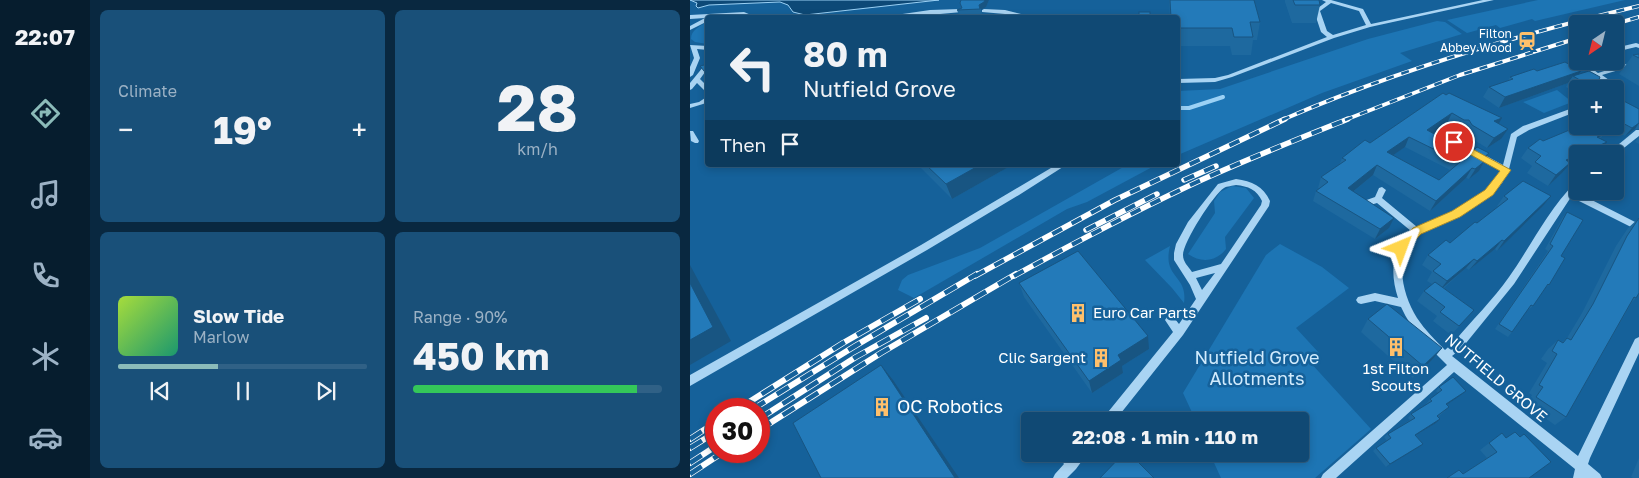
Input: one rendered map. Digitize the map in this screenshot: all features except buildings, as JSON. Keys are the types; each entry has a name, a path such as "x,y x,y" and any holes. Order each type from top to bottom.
{"street":[{"path":"1180,81 1215,80 1332,37 1369,26 1492,0"},
{"path":"1332,37 1324,32 1317,11 1327,1 1361,10 1369,26"},
{"path":"904,15 960,11"},
{"path":"984,11 1020,15"},
{"path":"721,15 747,15"},
{"path":"690,17 705,16"},
{"path":"690,28 705,20"},
{"path":"1624,48 1639,46"},
{"path":"690,75 696,58 692,48 705,48"},
{"path":"1597,75 1639,62"},
{"path":"690,88 705,67"},
{"path":"1588,70 1605,80"},
{"path":"697,79 705,88"},
{"path":"690,106 705,100"},
{"name":"NUTFIELD GROVE","path":"1569,111 1526,128 1514,136 1506,170 1489,192 1456,214 1417,231 1401,248 1397,262 1400,288 1405,304 1422,332 1454,365 1581,473 1596,478"},
{"path":"1622,145 1639,132"},
{"path":"690,133 695,141"},
{"path":"1454,142 1461,134"},
{"path":"1439,144 1454,142 1506,170"},
{"path":"690,381 840,294 884,272 1059,167"},
{"path":"1120,412 1179,332 1262,212 1266,201 1264,195 1251,184 1236,182 1228,184 1217,191 1180,242 1177,254 1201,300"},
{"path":"1364,204 1378,199 1382,190"},
{"path":"1445,356 1458,345 1511,281 1569,194"},
{"path":"1378,199 1417,231"},
{"path":"1592,200 1639,228"},
{"path":"1189,216 1201,212"},
{"path":"1190,276 1225,266"},
{"path":"1361,300 1376,297 1405,304"},
{"path":"1170,320 1179,332"},
{"path":"1581,473 1584,457 1639,342"},
{"path":"1327,478 1454,365"},
{"path":"1059,478 1074,462"}],"green space":[{"path":"1538,0 1625,0 1535,21 1532,19 1500,28 1496,25 1467,33 1447,20"},
{"path":"1437,21 1445,22 1462,34 1400,53 1412,61 1322,93 1180,154 1180,91 1220,89 1368,39"},
{"path":"705,23 705,44 695,42 691,39 694,31"},
{"path":"1557,90 1569,100 1569,103 1544,113 1523,102"},
{"path":"1123,167 1152,167 1087,202 1067,209 914,298 898,290 902,280 908,275 980,248"},
{"path":"1232,186 1246,188 1254,198 1225,237 1226,249 1213,259 1203,260 1193,257 1188,254 1215,213 1214,201 1220,192"},
{"name":"Nutfield Grove Allotments","path":"1280,244 1322,267 1349,288 1296,328 1319,353 1309,361 1371,429 1315,478 1221,478 1214,462 1309,462 1309,412 1192,412 1183,393 1266,255"},
{"path":"1170,246 1169,265 1182,286 1184,303 1145,260"}],"shaded area":[{"path":"690,0 939,0 805,15 793,12 788,5 780,2 709,5 698,8 696,6 697,3"}],"waterway":[{"path":"1180,108 1189,108 1223,97"}],"railway":[{"path":"1282,120 1369,85 1458,55 1548,29 1639,6"},
{"path":"1624,21 1639,17"},
{"path":"1345,120 1460,75 1569,41"},
{"path":"975,276 1115,200 1285,119"},
{"path":"1014,276 1197,182 1348,119"},
{"path":"1184,180 1216,166"},
{"path":"1086,230 1157,194"},
{"path":"770,398 977,274"},
{"path":"770,423 881,353 1016,274"},
{"path":"756,398 843,343 920,299"},
{"path":"770,412 856,357 926,318"},
{"path":"690,439 705,429"},
{"path":"690,448 705,439"},
{"path":"690,463 705,453"},
{"path":"690,474 707,463"}],"place":[{"name":"Filton Abbey Wood","path":"1527,41"},
{"name":"Euro Car Parts","path":"1078,313"},
{"name":"1st Filton Scouts","path":"1396,347"},
{"name":"Clic Sargent","path":"1101,358"},
{"name":"OC Robotics","path":"882,407"}],"route":[{"path":"1401,248 1417,231 1456,214 1489,192 1506,170 1454,142"}]}
